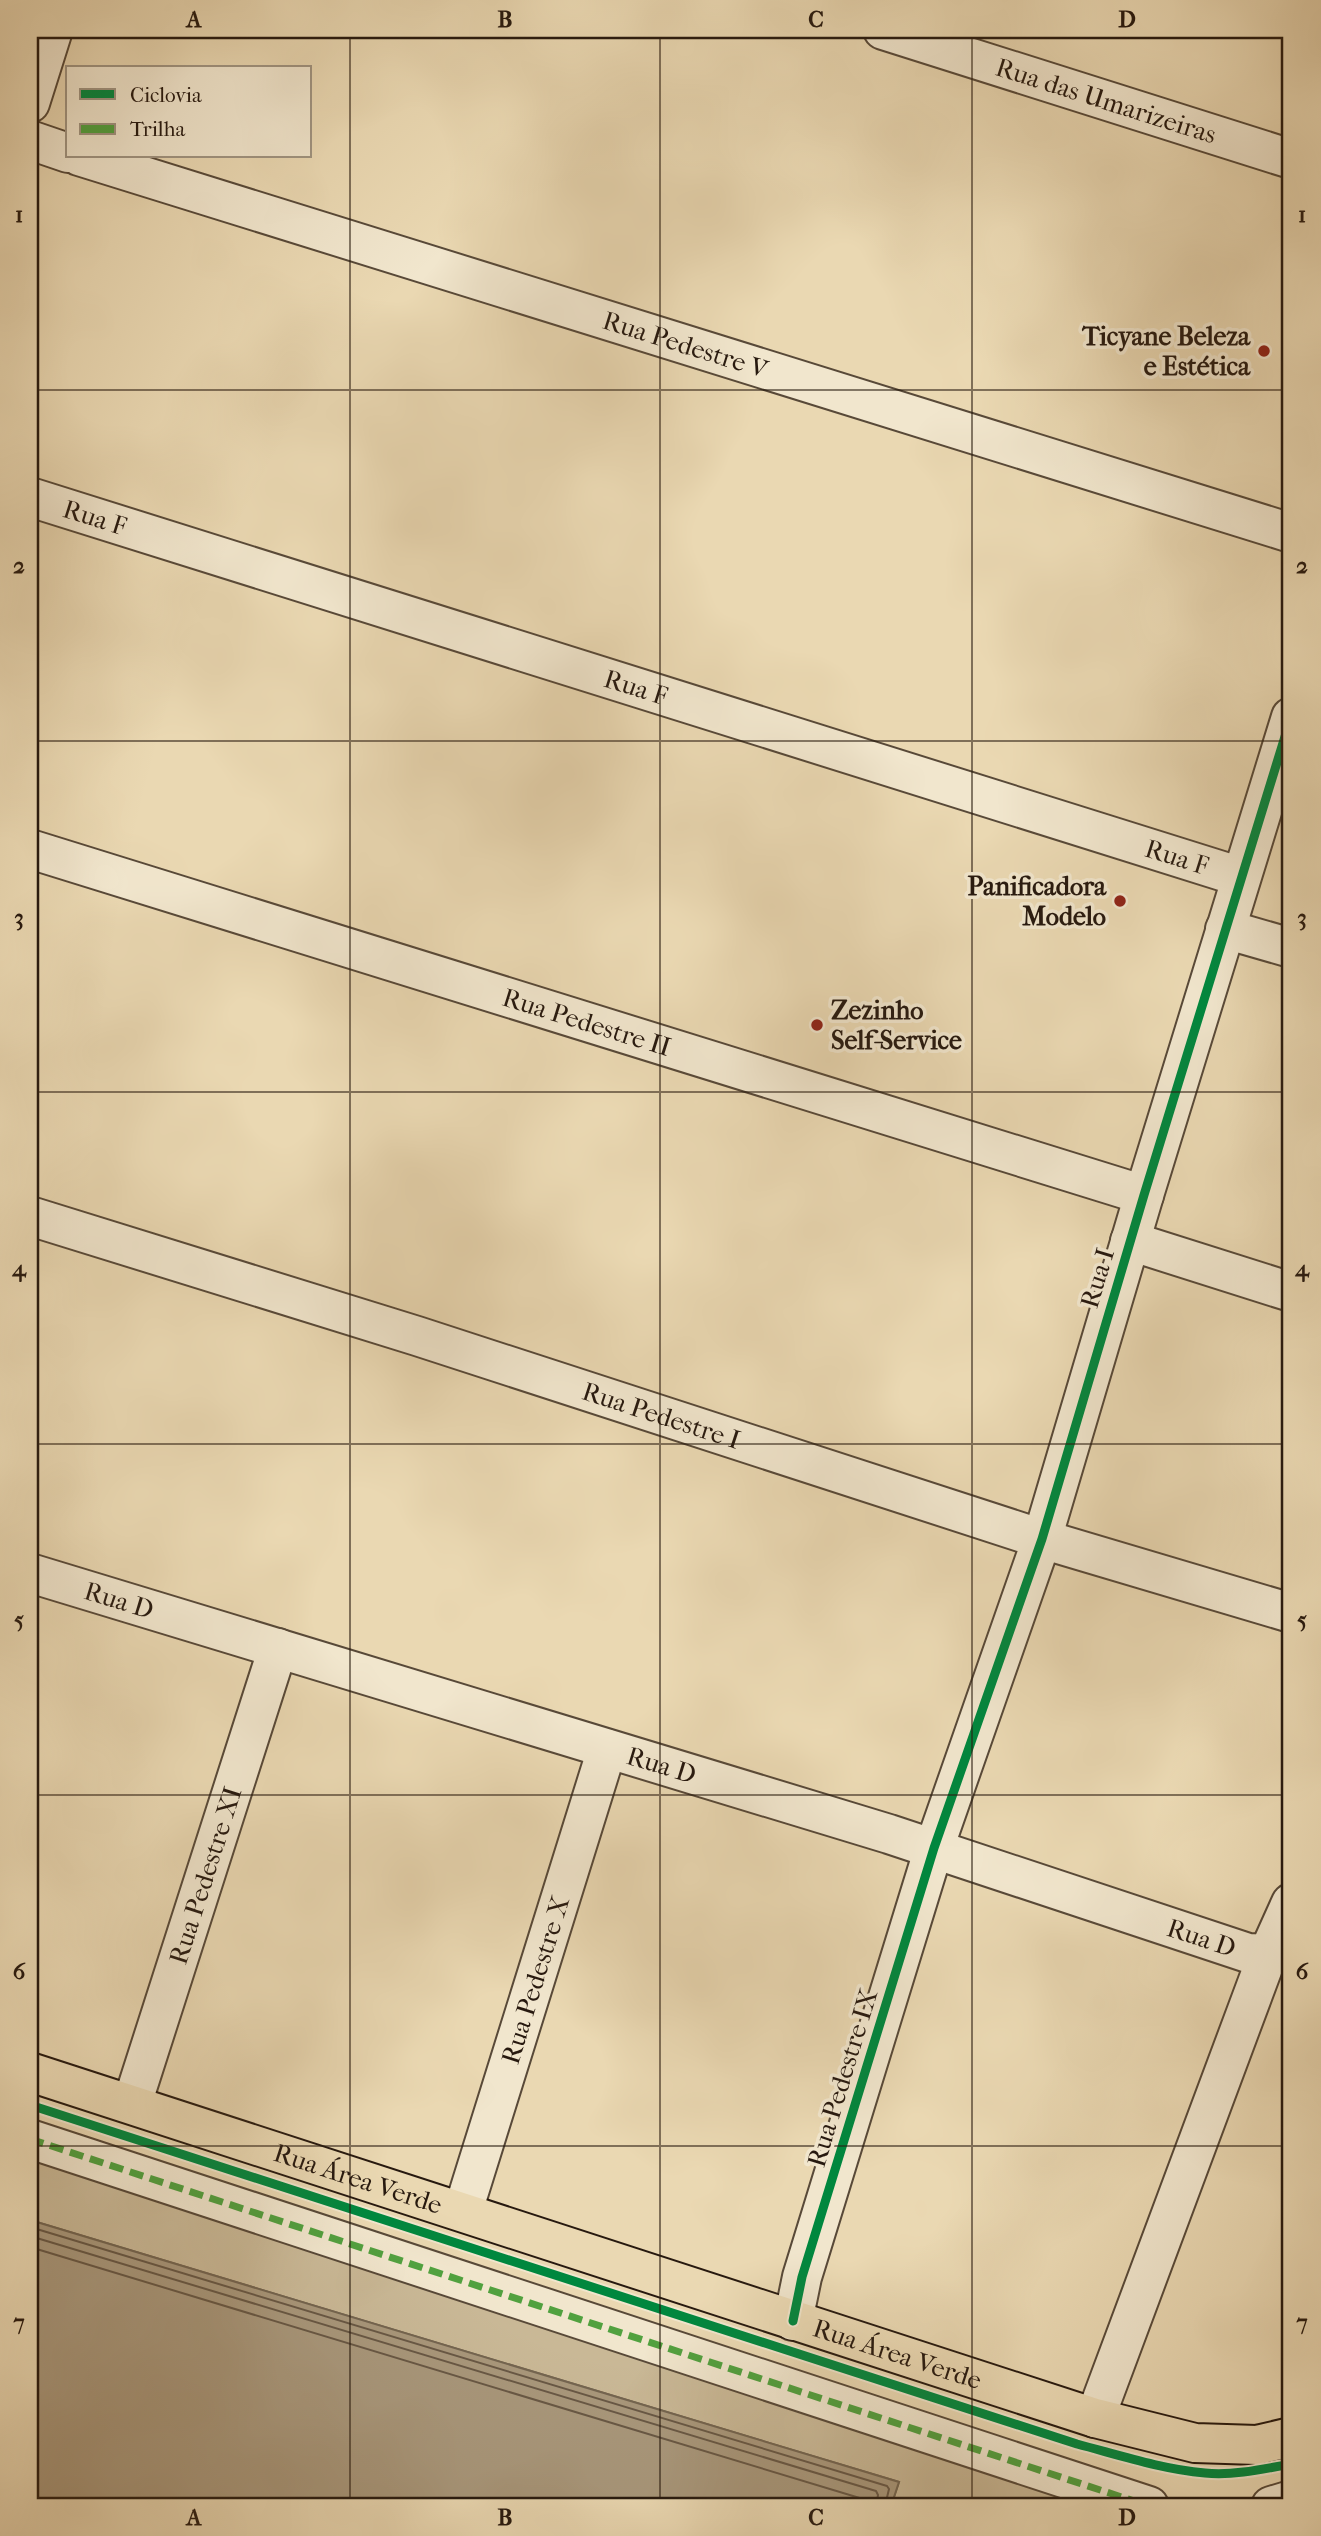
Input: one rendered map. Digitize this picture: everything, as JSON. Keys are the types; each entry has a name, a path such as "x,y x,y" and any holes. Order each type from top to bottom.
{"main road":[{"name":"Rua Área Verde","path":"30,2072 1095,2418 1195,2443 1257,2445 1291,2437"}],"street":[{"path":"30,103 54,30"},
{"name":"Rua das Umarizeiras","path":"883,30 1291,159"},
{"path":"30,140 66,152"},
{"name":"Rua Pedestre V","path":"85,158 1291,533"},
{"name":"Rua F","path":"30,497 1241,877"},
{"name":"Rua I","path":"934,1848 1042,1539 1130,1241 1291,717"},
{"name":"Rua Pedestre II","path":"30,849 1144,1195"},
{"path":"1226,929 1291,948"},
{"name":"Rua Pedestre I","path":"30,1216 417,1336 1042,1539 1291,1613"},
{"path":"1130,1241 1291,1292"},
{"name":"Rua D","path":"30,1573 934,1848 1248,1953 1280,1953"},
{"name":"Rua Pedestre XI","path":"132,2104 278,1648"},
{"name":"Rua Pedestre X","path":"463,2211 607,1748"},
{"name":"Rua Pedestre IX","path":"793,2320 802,2277 934,1848"},
{"path":"1095,2418 1280,1953 1291,1903"},
{"path":"30,2139 1149,2506"},
{"path":"1271,2506 1291,2500"}],"shaded area":[{"path":"30,2139 1149,2506 891,2506 899,2482 30,2220"}],"water":[{"path":"30,2220 899,2482 891,2506 30,2506"}],"marked path":[{"path":"30,2139 1149,2506"},
{"path":"1271,2506 1291,2500"}],"cycle path":[{"path":"793,2321 802,2277 934,1848 1042,1539 1144,1195 1291,717"},
{"path":"30,2105 1077,2444 1156,2465 1215,2474 1291,2464"}],"place":[{"name":"Ticyane Beleza e Estética","path":"1264,351"},
{"name":"Panificadora Modelo","path":"1120,901"},
{"name":"Zezinho Self-Service","path":"817,1025"}]}
